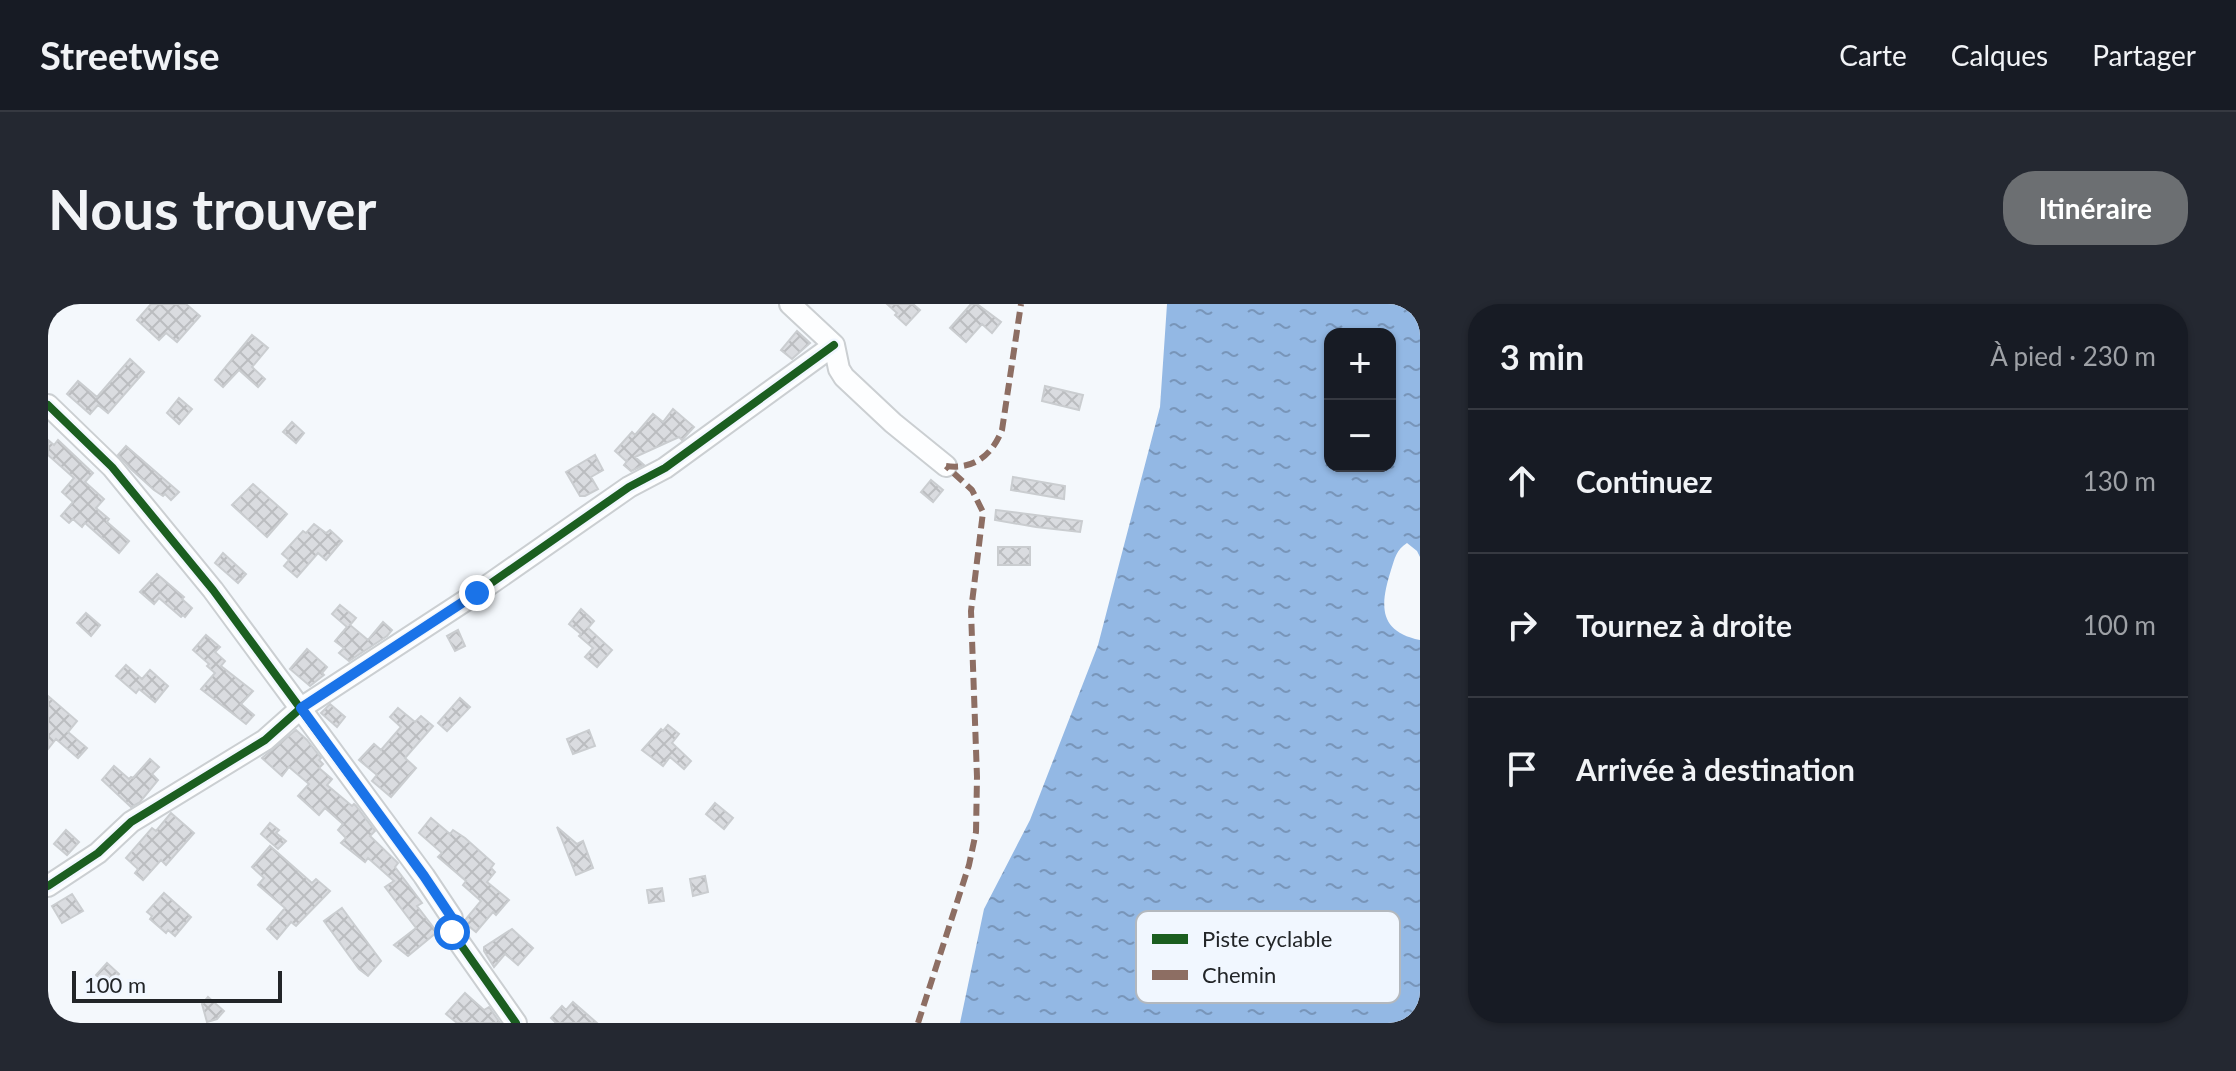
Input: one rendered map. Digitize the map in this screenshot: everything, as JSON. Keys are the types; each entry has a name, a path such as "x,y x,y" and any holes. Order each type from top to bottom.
{"street":[{"path":"790,304 834,345 841,374 893,423 946,466"},
{"path":"48,886 98,853 131,822 265,740 301,708 477,593 634,484 665,468 834,345"},
{"path":"48,405 112,467 213,590 424,876 452,918 452,932 516,1023"}],"water":[{"path":"1167,304 1420,304 1420,557 1407,543 1398,551 1387,583 1384,605 1389,623 1396,630 1420,640 1420,1023 960,1023 984,909 1030,820 1098,645 1160,407"}],"building":[{"path":"151,304 186,304 200,316 177,342 166,333 159,340 137,320"},
{"path":"887,304 913,304 920,310 906,325"},
{"path":"971,304 977,304 1001,322 992,333 982,324 966,342 950,328"},
{"path":"797,331 810,343 792,359 781,350"},
{"path":"252,335 268,348 252,367 265,379 258,387 239,370 223,387 215,380"},
{"path":"130,359 144,372 108,413 98,405 90,414 67,394 78,381 97,397"},
{"path":"1045,386 1083,395 1079,410 1042,401"},
{"path":"179,398 192,409 179,424 167,413"},
{"path":"673,409 694,427 682,440 679,437 635,457 644,465 631,471 624,465 628,460 615,451 632,432 635,435 653,414 663,422"},
{"path":"292,422 304,433 296,443 283,432"},
{"path":"48,440 54,445 58,440 93,473 85,482 104,499 96,508 129,541 119,553 85,523 82,527 73,519 69,523 61,516 73,502 62,492 74,478 48,455"},
{"path":"126,446 179,492 171,500 154,490 118,455"},
{"path":"595,455 603,470 591,477 598,489 580,496 566,472"},
{"path":"1013,477 1065,486 1064,499 1011,490"},
{"path":"931,480 943,490 933,502 921,492"},
{"path":"253,484 287,514 267,537 232,505"},
{"path":"996,510 1082,521 1080,532 995,520"},
{"path":"314,524 326,533 330,530 342,541 326,560 318,553 297,577 284,566 289,560 282,554 303,531 306,533"},
{"path":"998,547 1030,547 1030,565 998,565"},
{"path":"223,553 246,574 238,583 215,563"},
{"path":"157,574 192,608 185,617 159,598 154,604 140,592"},
{"path":"340,605 356,618 350,625 368,640 383,622 392,630 349,661 339,653 344,648 335,641 347,627 332,614"},
{"path":"581,609 594,621 588,628 612,650 597,667 585,657 593,648 569,624"},
{"path":"86,613 100,625 91,636 77,623"},
{"path":"458,630 465,646 455,651 447,636"},
{"path":"206,635 220,647 215,652 225,661 221,666 253,691 241,704 254,715 246,724 201,689 215,673 193,650"},
{"path":"307,649 327,667 322,673 324,675 310,686 290,669"},
{"path":"126,665 142,679 150,670 168,686 155,702 139,689 136,693 116,676"},
{"path":"48,696 77,721 68,732 87,748 78,758 56,739 48,749"},
{"path":"460,698 470,707 447,731 438,723"},
{"path":"330,704 345,717 337,727 321,713"},
{"path":"398,708 415,722 421,716 433,726 405,758 416,768 391,797 372,781 377,775 359,760 374,744 381,750 401,727 390,717"},
{"path":"668,725 679,734 672,743 691,761 684,769 670,757 663,766 642,750"},
{"path":"296,730 321,758 319,760 323,764 319,768 332,779 327,785 356,806 375,831 370,836 398,863 395,867 422,903 417,906 437,932 408,956 394,945 416,928 385,887 394,881 368,858 365,862 341,843 346,838 338,830 343,824 325,808 319,815 298,796 309,784 289,767 282,776 262,758"},
{"path":"589,730 595,746 573,754 567,739"},
{"path":"150,759 159,767 152,774 158,780 140,802 131,807 102,780 114,766 129,779 133,778"},
{"path":"715,803 733,818 724,829 706,814"},
{"path":"171,813 194,833 166,865 161,860 143,880 135,873 138,869 126,858 152,828 156,831"},
{"path":"431,818 450,834 453,830 465,838 494,864 491,868 495,872 487,882 509,900 496,915 493,912 476,932 465,920 481,901 463,885 466,881 438,857 442,853 419,833"},
{"path":"270,823 286,841 278,849 261,834"},
{"path":"557,827 577,844 583,841 593,868 576,875"},
{"path":"66,830 79,842 67,855 54,844"},
{"path":"270,846 312,883 316,879 330,891 296,926 291,922 277,939 267,929 285,908 258,885 264,878 252,867"},
{"path":"705,876 708,892 693,896 690,879"},
{"path":"662,888 664,901 649,903 647,890"},
{"path":"164,893 191,917 175,936 168,930 166,933 150,919 152,916 147,912"},
{"path":"72,894 83,911 62,923 52,906"},
{"path":"342,908 381,961 368,976 359,969 324,921"},
{"path":"512,929 533,948 518,965 505,954 494,967 484,947"},
{"path":"107,963 119,974 109,985 96,975"},
{"path":"465,993 484,1010 489,1007 500,1023 457,1023 446,1014"},
{"path":"208,997 224,1011 217,1019 207,1022 202,1004"},
{"path":"573,1002 597,1023 556,1023 551,1018 562,1006 566,1010"}],"marked path":[{"path":"946,466 965,466 981,459 993,447 1002,430 1021,304"},
{"path":"918,1023 969,865 976,832 971,611 983,512 972,490 946,466"}],"cycle path":[{"path":"48,886 98,853 131,822 265,740 301,708 477,593 629,487 665,468 834,345"},
{"path":"48,405 112,467 213,590 424,876 452,918 452,932 516,1023"}],"route":[{"path":"452,932 452,918 424,876 301,708 477,593"}]}
